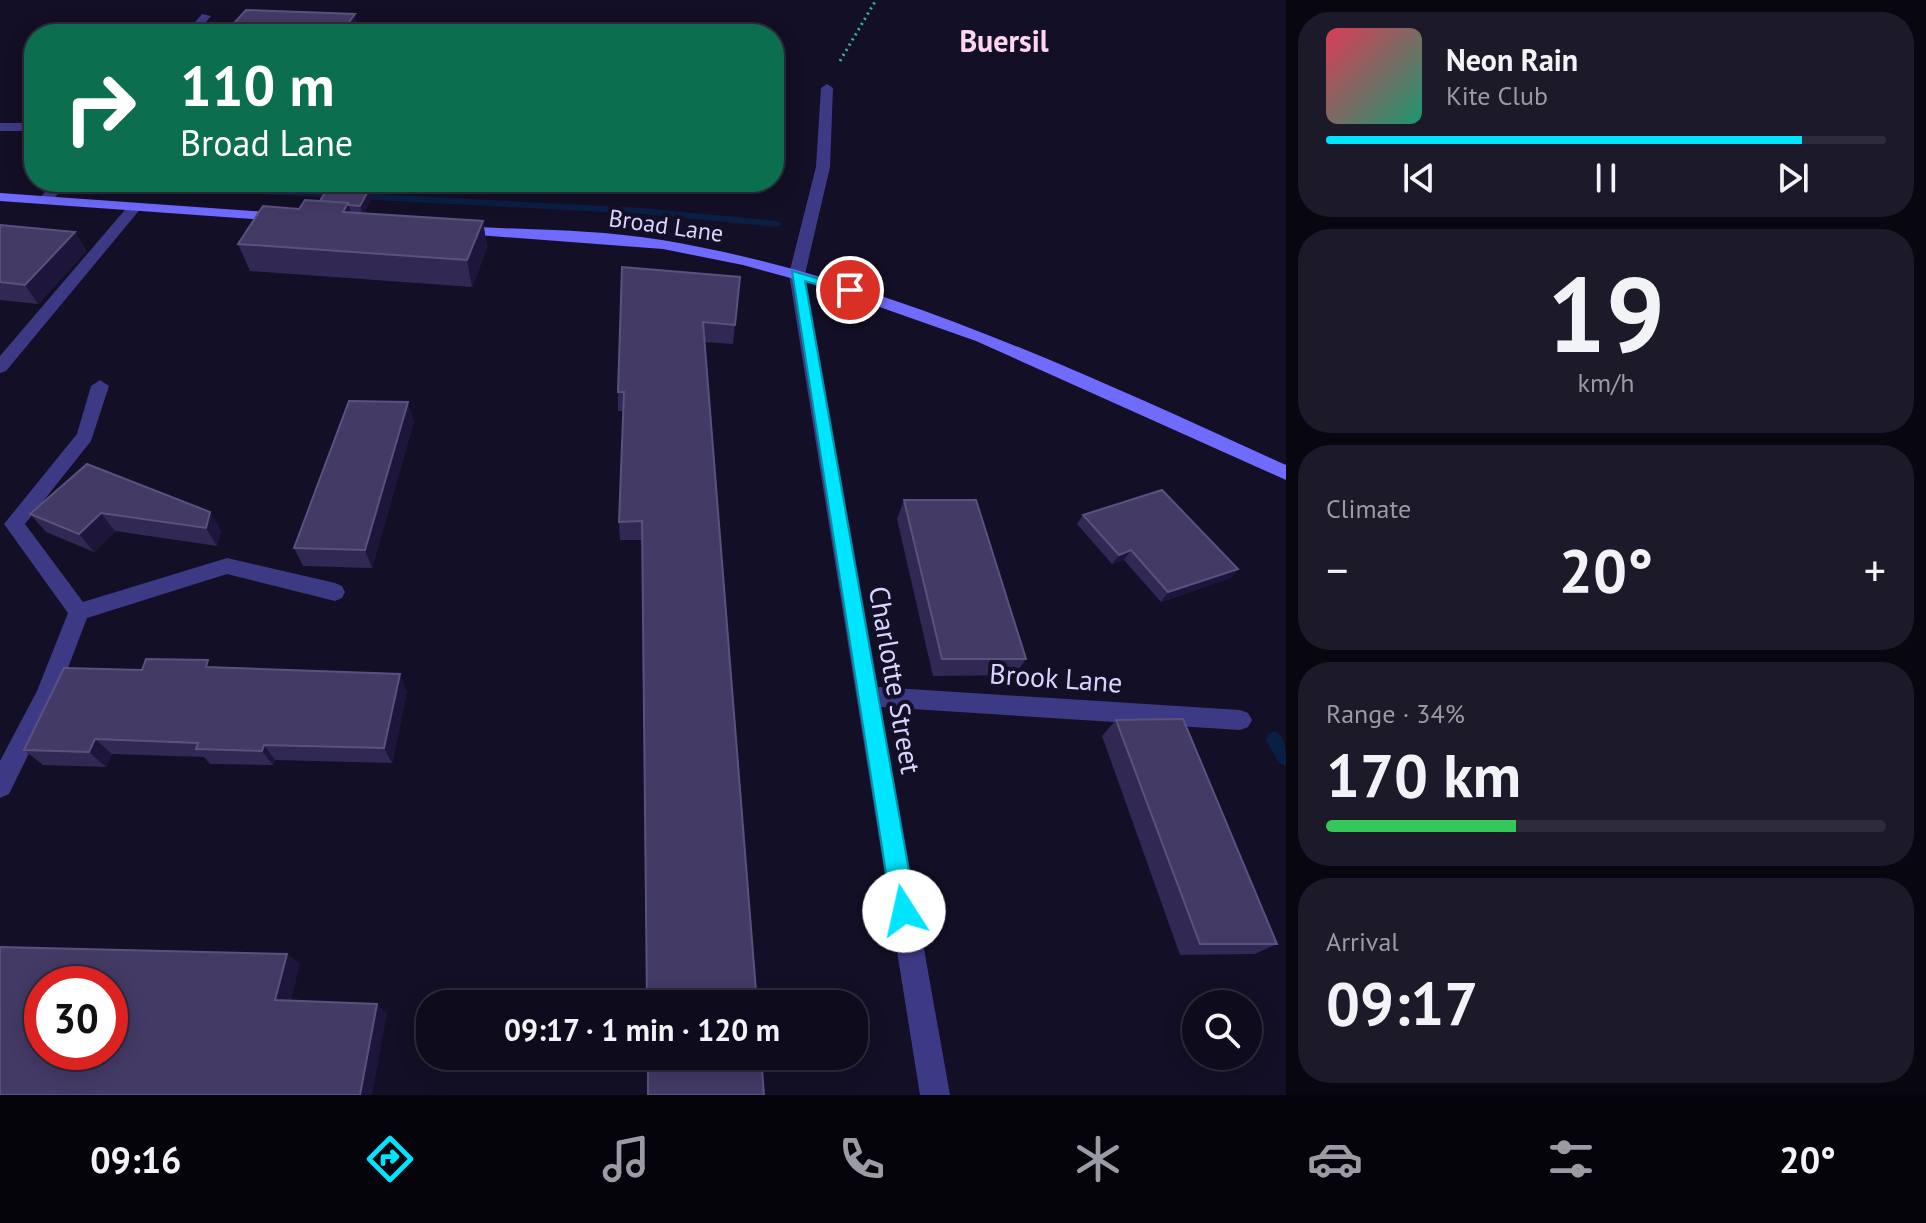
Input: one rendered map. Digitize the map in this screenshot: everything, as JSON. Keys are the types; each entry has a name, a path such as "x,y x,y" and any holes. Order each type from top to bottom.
{"main road":[{"path":"0,197 295,218"},
{"name":"Broad Lane","path":"438,229 662,244 797,274 903,307 1001,343 1286,473"}],"street":[{"path":"199,24 206,16"},
{"path":"797,274 823,167 827,88"},
{"path":"0,127 24,127"},
{"path":"45,200 52,192"},
{"path":"0,367 135,207"},
{"name":"Charlotte Street","path":"797,274 935,1095"},
{"path":"79,612 14,524 85,436 100,386"},
{"path":"79,612 227,566 335,592"},
{"path":"0,786 47,694 79,612"},
{"name":"Brook Lane","path":"868,696 1240,720"}],"path":[{"path":"827,88 876,0"}],"building":[{"path":"246,10 355,14 348,24 233,24"},
{"path":"325,192 368,192 360,206 320,201"},
{"path":"305,200 348,203 343,212 483,221 467,260 238,244 263,206 299,209"},
{"path":"0,225 75,232 25,285 0,282"},
{"path":"622,267 740,277 735,325 703,322 756,990 647,990 642,521 619,522 624,392 618,392"},
{"path":"349,401 408,402 365,550 294,548"},
{"path":"87,464 210,512 206,528 101,513 79,534 30,514"},
{"path":"1162,490 1238,569 1168,592 1131,550 1119,555 1083,515"},
{"path":"904,500 976,500 1026,659 942,659"},
{"path":"146,659 208,660 206,667 400,674 384,748 264,745 262,751 196,749 198,743 95,739 89,752 24,750 64,668 142,670"},
{"path":"1183,719 1277,944 1200,944 1116,720"},
{"path":"0,947 287,954 275,1000 377,1004 360,1095 0,1095"},
{"path":"648,1070 762,1070 764,1095 648,1095"}],"waterway":[{"path":"278,192 642,211 777,224"},
{"path":"1275,740 1286,757"}],"district":[{"name":"Buersil","path":"1004,42"}],"route":[{"path":"850,290 797,274 904,911"}]}
